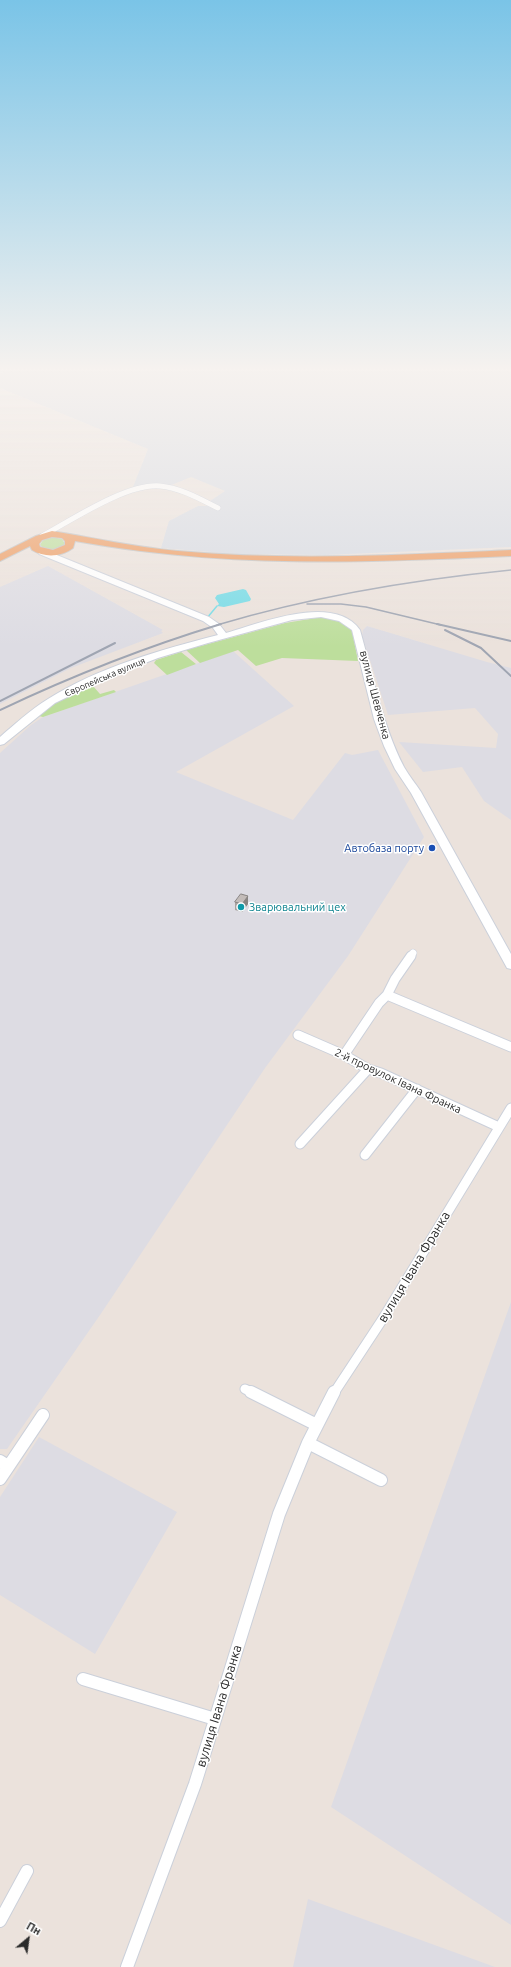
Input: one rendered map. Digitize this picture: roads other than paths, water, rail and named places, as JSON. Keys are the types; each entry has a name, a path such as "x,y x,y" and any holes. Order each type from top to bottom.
{"highway":[{"path":"2,557 40,537 52,534 100,543 209,556 386,559 511,553"},
{"path":"66,536 71,542 67,548"},
{"path":"40,537 34,544 41,551"},
{"path":"2,557 21,550 57,552 81,544 100,543"}],"main road":[{"path":"67,548 64,555 73,565"},
{"path":"41,551 206,619 216,626 223,635"},
{"name":"вулиця Шевченка","path":"223,635 281,621 315,615 335,616 352,624 356,630 362,648 379,719 389,746 400,769 416,792 511,965"},
{"name":"Європейська вулиця","path":"0,742 34,713 66,693 151,658 223,635"}],"street":[{"path":"40,537 127,493 143,487 172,488 218,508"},
{"path":"66,536 67,527 74,519"},
{"path":"344,1055 379,1003 387,995 395,979 414,953"},
{"path":"387,995 511,1047"},
{"name":"2-й провулок Івана Франка","path":"298,1035 344,1055 368,1069 417,1089 499,1127"},
{"path":"300,1144 368,1069"},
{"path":"365,1155 417,1089"},
{"name":"вулиця Івана Франка","path":"127,1967 195,1784 279,1514 308,1443 338,1385 382,1320 511,1108"},
{"path":"245,1389 317,1425"},
{"path":"0,1479 4,1464 43,1415"},
{"path":"308,1443 381,1480"},
{"path":"84,1679 215,1719"},
{"path":"0,1921 27,1871"}],"water":[{"path":"243,589 246,590 251,599 250,601 224,607 217,606 219,604 215,598 217,595"}],"waterway":[{"path":"207,618 217,606"}],"railway":[{"path":"217,625 326,597 363,590 511,570"},
{"path":"307,604 341,604 366,607 441,625"},
{"path":"0,710 54,685 109,663 165,642 221,624"},
{"path":"437,624 511,641"},
{"path":"445,630 481,648 511,676"},
{"path":"0,701 115,643"}],"place":[{"name":"Автобаза порту","path":"432,848"},
{"name":"Зварювальний цех","path":"241,907"}]}
